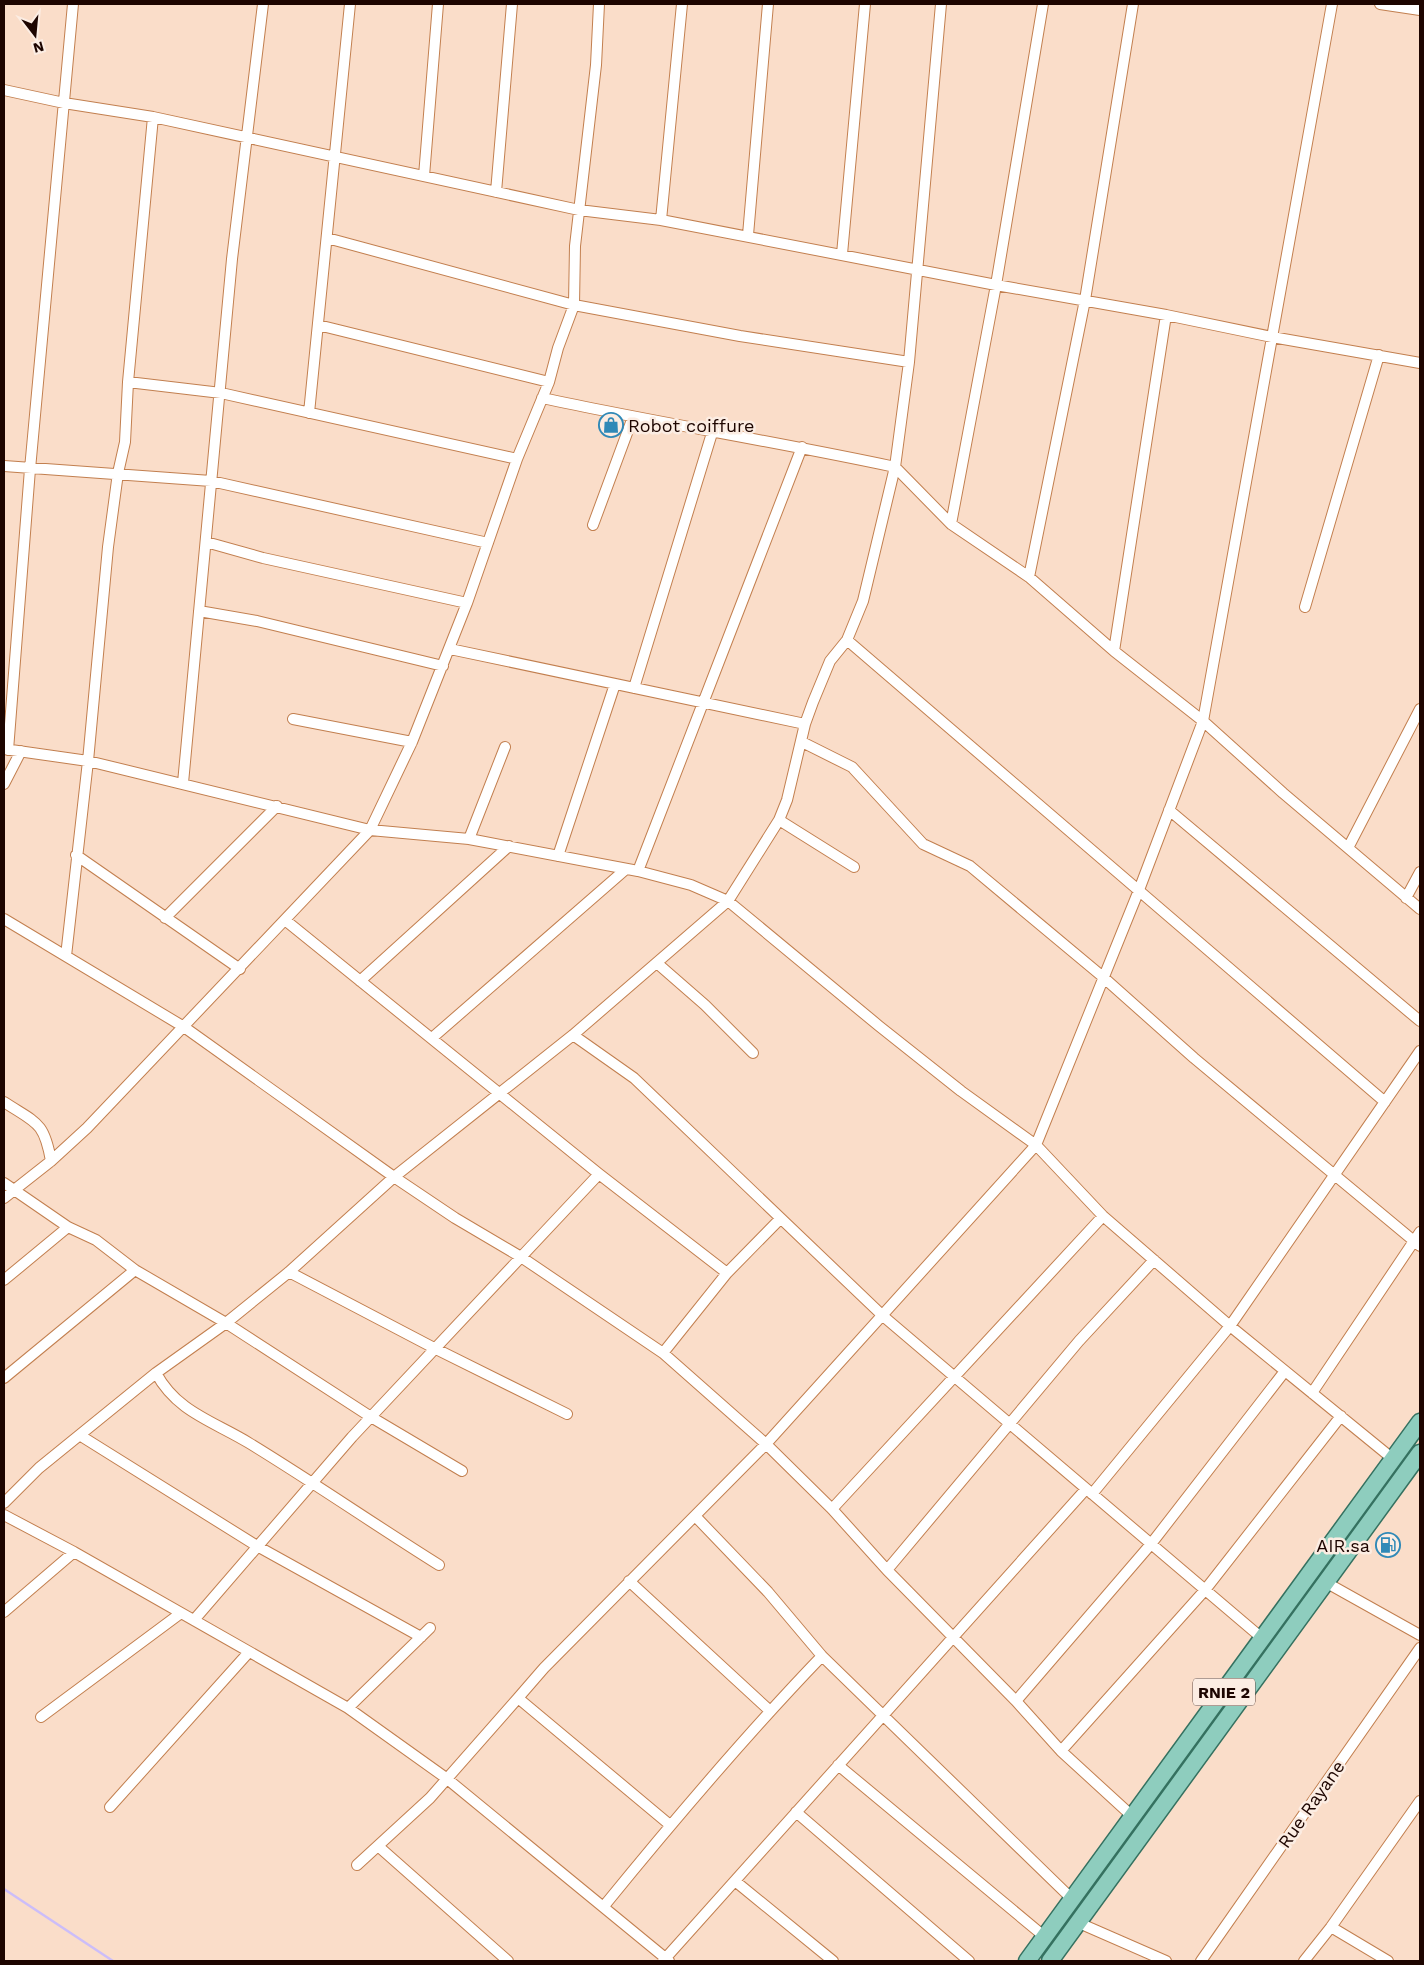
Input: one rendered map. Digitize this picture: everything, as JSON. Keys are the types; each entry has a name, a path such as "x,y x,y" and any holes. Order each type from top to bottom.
{"main road":[{"name":"RNIE 2","path":"1027,1961 1420,1422"},
{"name":"RNIE 2","path":"1050,1961 1420,1453"}],"street":[{"path":"73,4 6,749 88,761 370,830 469,838 638,871 691,886 728,901 887,1032 1036,1145 1103,1216 1230,1326 1393,1459"},
{"path":"183,783 232,259 263,4"},
{"path":"309,413 350,4"},
{"path":"424,176 438,4"},
{"path":"496,192 512,4"},
{"path":"4,1198 51,1161 87,1128 370,830 412,742 450,649 517,459 549,382 558,348 574,305 574,246 596,65 599,4"},
{"path":"661,220 682,4"},
{"path":"748,235 768,4"},
{"path":"842,254 865,4"},
{"path":"4,1503 39,1468 81,1436 156,1373 226,1323 289,1272 394,1177 573,1035 658,964 728,901 779,820 787,800 805,724 830,661 846,640 863,602 895,467 909,362 941,4"},
{"path":"951,524 996,285 1043,4"},
{"path":"1030,577 1085,300 1133,4"},
{"path":"357,1865 430,1798 544,1668 629,1581 696,1517 766,1444 1036,1145 1139,890 1203,721 1332,4"},
{"path":"1380,4 1420,10"},
{"path":"4,90 64,103 153,117 579,210 661,220 748,235 996,285 1420,363"},
{"path":"66,956 118,473 125,442 128,382 153,117"},
{"path":"327,238 574,305 740,336 909,362"},
{"path":"1114,651 1166,315"},
{"path":"318,325 549,382"},
{"path":"1304,608 1379,355"},
{"path":"128,382 220,393 517,459"},
{"path":"542,398 712,433 802,447 895,467 951,524 1030,577 1114,651 1203,721 1420,910"},
{"path":"592,525 633,417"},
{"path":"634,688 712,433"},
{"path":"638,871 802,447"},
{"path":"4,466 211,481 488,543"},
{"path":"206,542 272,560 467,603"},
{"path":"199,611 257,621 443,666"},
{"path":"846,640 1385,1102"},
{"path":"450,649 805,724"},
{"path":"558,856 615,684"},
{"path":"1348,848 1420,709"},
{"path":"293,719 412,742"},
{"path":"802,742 852,767 923,844 970,866 1103,976 1194,1058 1335,1176 1418,1240 1312,1393"},
{"path":"469,838 505,747"},
{"path":"4,784 21,751"},
{"path":"166,918 277,806"},
{"path":"1169,810 1420,1021"},
{"path":"779,820 854,867"},
{"path":"360,981 509,846"},
{"path":"76,856 240,969"},
{"path":"432,1038 626,869"},
{"path":"1406,898 1420,872"},
{"path":"4,919 184,1028 394,1177 455,1218 521,1257 663,1353 766,1444 832,1509 887,1570 1016,1701 1061,1751 1132,1816"},
{"path":"285,920 599,1174 727,1273"},
{"path":"658,964 705,1005 753,1054"},
{"path":"573,1035 634,1078 883,1316 1263,1639"},
{"path":"4,1515 74,1552 348,1708 446,1778 604,1906 665,1960 953,1637 1089,1491 1230,1326 1420,1051"},
{"path":"4,1102 35,1122 44,1131 51,1161"},
{"path":"194,1620 371,1417 599,1174"},
{"path":"4,1183 68,1227 96,1240 136,1270 226,1323 371,1417 462,1472"},
{"path":"832,1509 1103,1216"},
{"path":"663,1353 727,1273 780,1219"},
{"path":"4,1280 68,1227"},
{"path":"887,1570 1079,1342 1154,1260"},
{"path":"4,1378 136,1270"},
{"path":"289,1272 436,1349 567,1414"},
{"path":"1016,1701 1151,1544 1285,1371"},
{"path":"156,1373 170,1395 194,1413 248,1442 439,1565"},
{"path":"1061,1751 1205,1590 1341,1416"},
{"path":"81,1436 257,1546 421,1637"},
{"path":"696,1517 768,1592 822,1656 1072,1899"},
{"path":"4,1612 74,1552"},
{"path":"629,1581 769,1710"},
{"path":"1327,1583 1420,1634"},
{"path":"41,1717 181,1614"},
{"path":"348,1708 430,1628"},
{"name":"Rue Rayane","path":"1201,1961 1420,1648"},
{"path":"110,1808 249,1652"},
{"path":"604,1906 670,1825 769,1710 822,1656"},
{"path":"518,1698 670,1825"},
{"path":"838,1765 1044,1937"},
{"path":"1304,1961 1331,1927 1420,1803"},
{"path":"796,1812 969,1961"},
{"path":"378,1846 508,1961"},
{"path":"735,1881 832,1961"},
{"path":"1079,1923 1166,1961"},
{"path":"1331,1927 1388,1961"}],"waterway":[{"path":"4,1889 113,1961"}],"place":[{"name":"Robot coiffure","path":"611,425"},
{"name":"AIR.sa","path":"1388,1545"}]}
